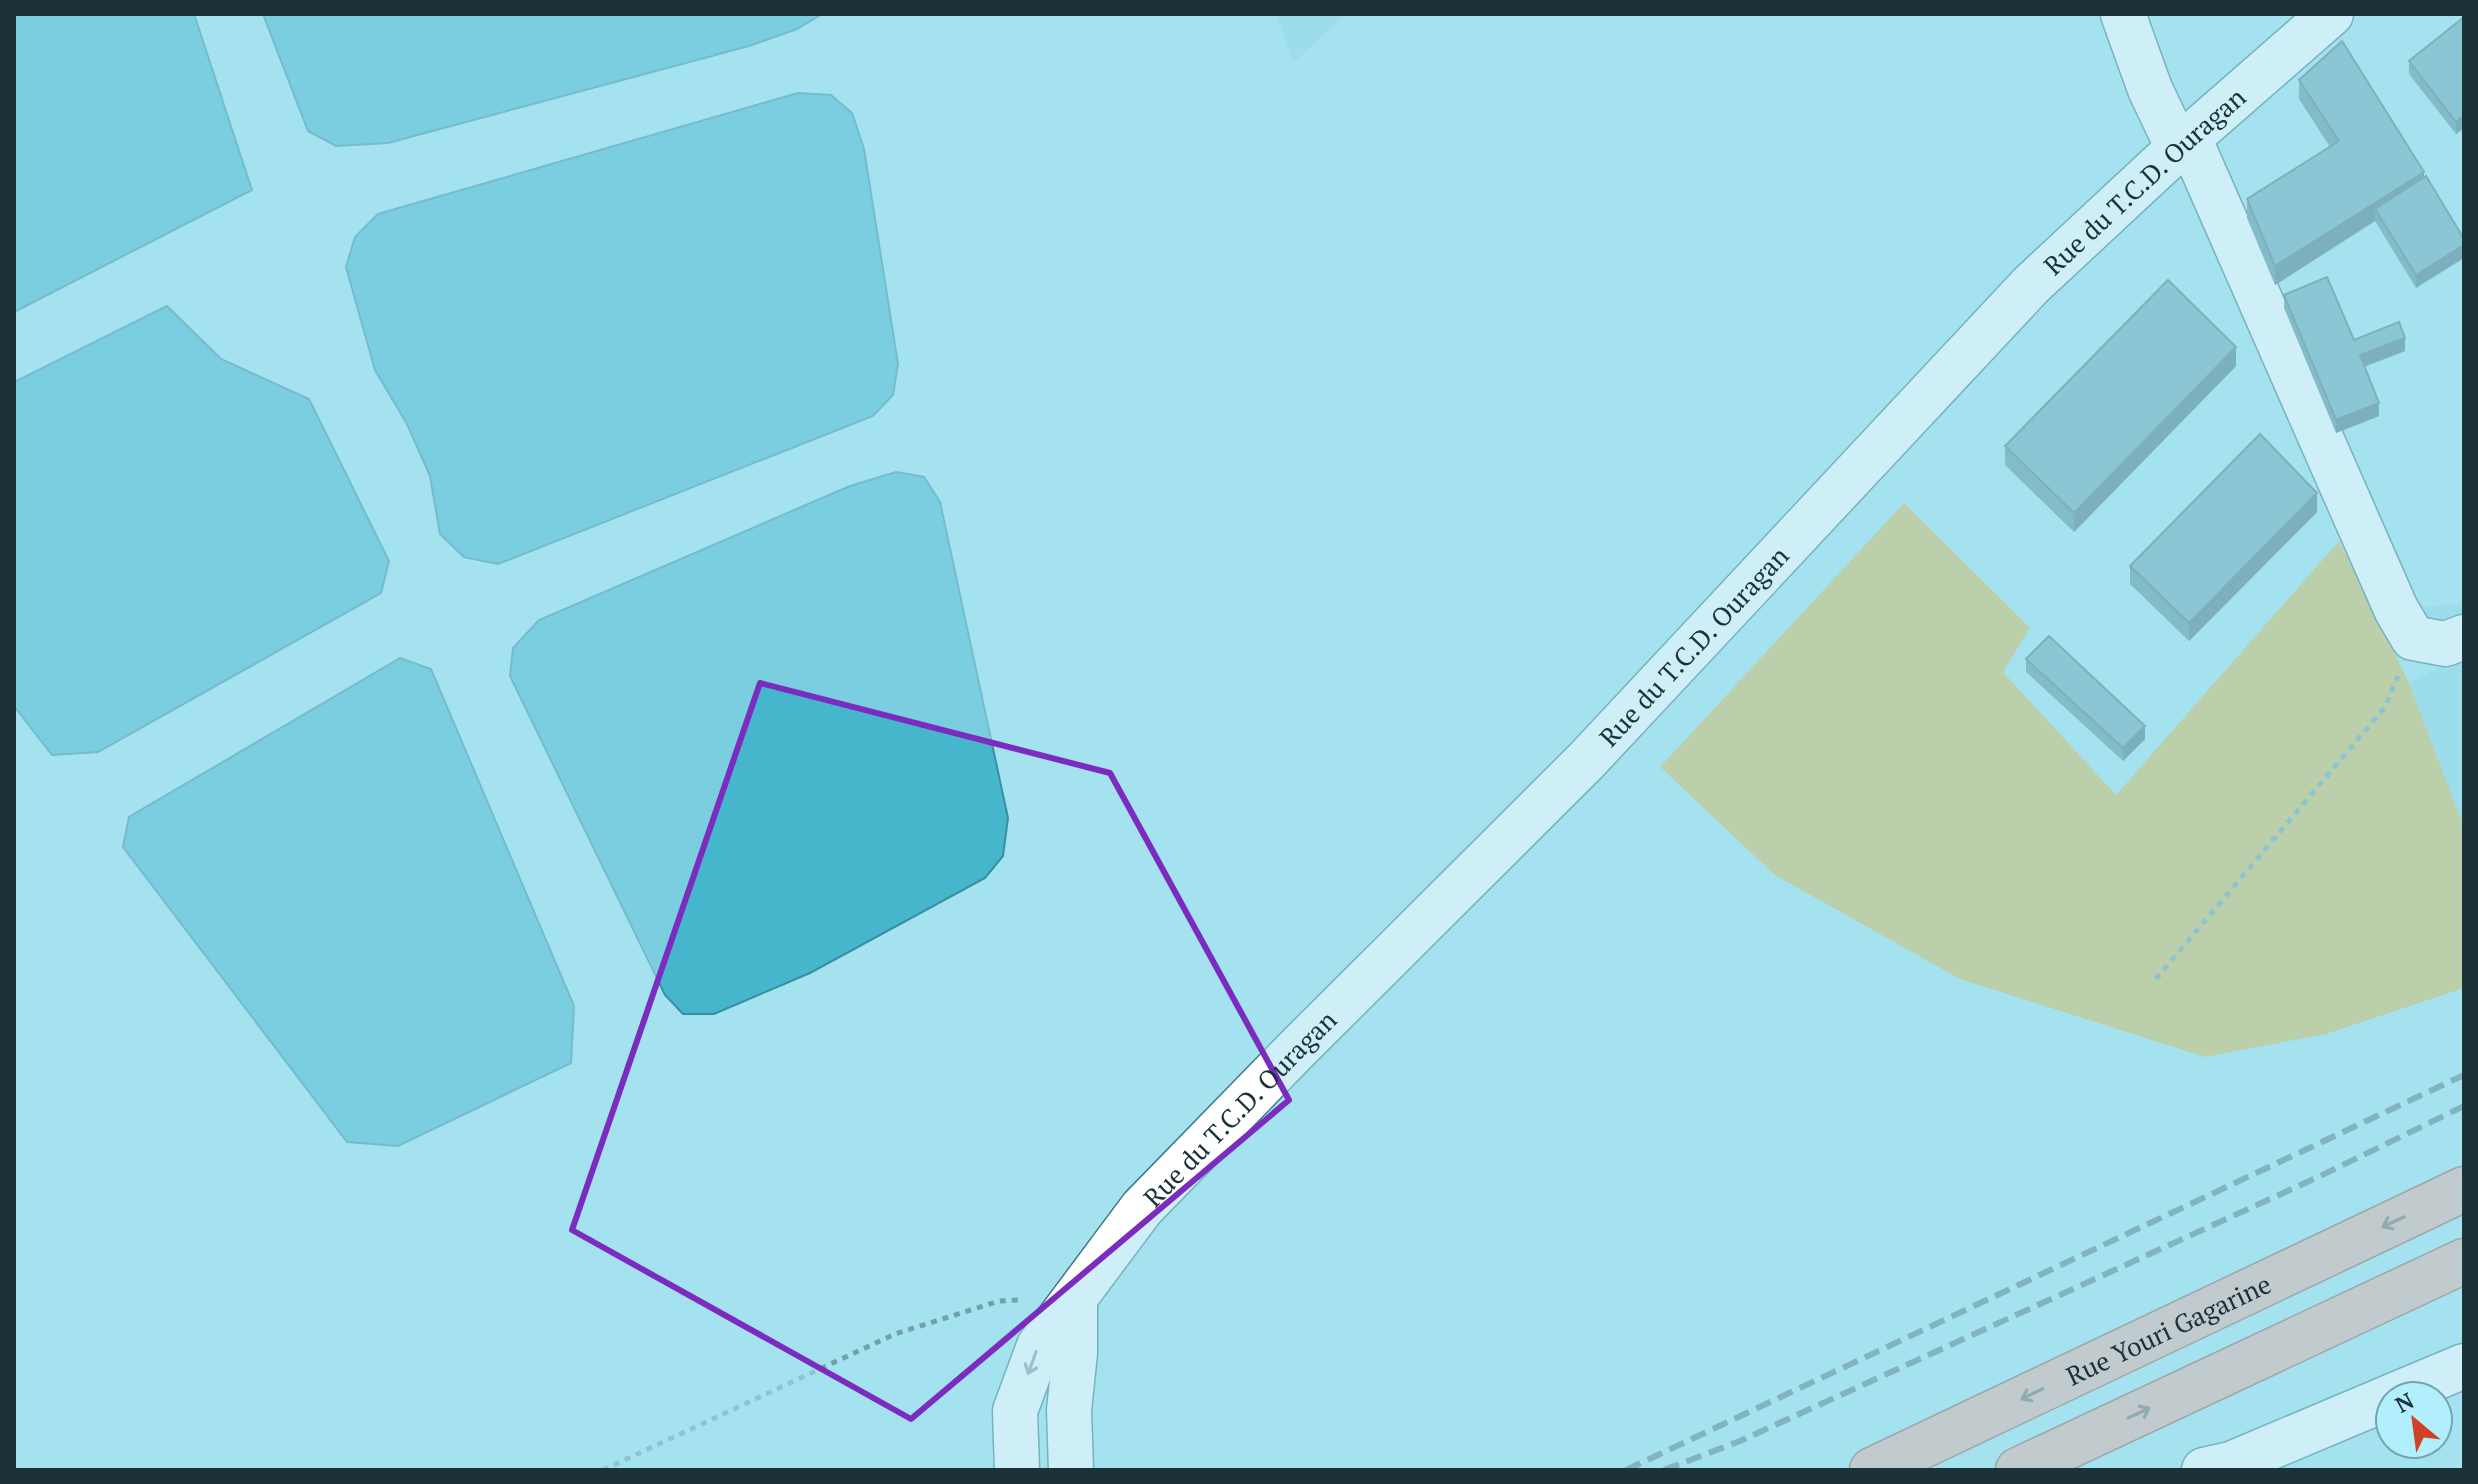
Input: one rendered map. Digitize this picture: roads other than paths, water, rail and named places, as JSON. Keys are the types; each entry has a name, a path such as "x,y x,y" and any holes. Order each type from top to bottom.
{"main road":[{"name":"Rue Youri Gagarine","path":"1872,1470 2464,1189"},
{"path":"2018,1470 2464,1261"},
{"path":"2391,1296 2464,1273"}],"street":[{"path":"2123,14 2150,89 2184,143 2396,609 2413,638 2445,644 2464,637"},
{"name":"Rue du T.C.D. Ouragan","path":"1017,1470 1015,1411 1039,1346 1142,1208 1585,762 2031,285 2184,143 2331,14"},
{"path":"1071,1470 1069,1410 1075,1353 1075,1298"},
{"path":"2430,1380 2464,1366"},
{"path":"2204,1470 2231,1464 2374,1403"}],"railway":[{"path":"1626,1470 2464,1075"},
{"path":"1664,1470 1740,1441 2316,1178 2464,1106"}]}
